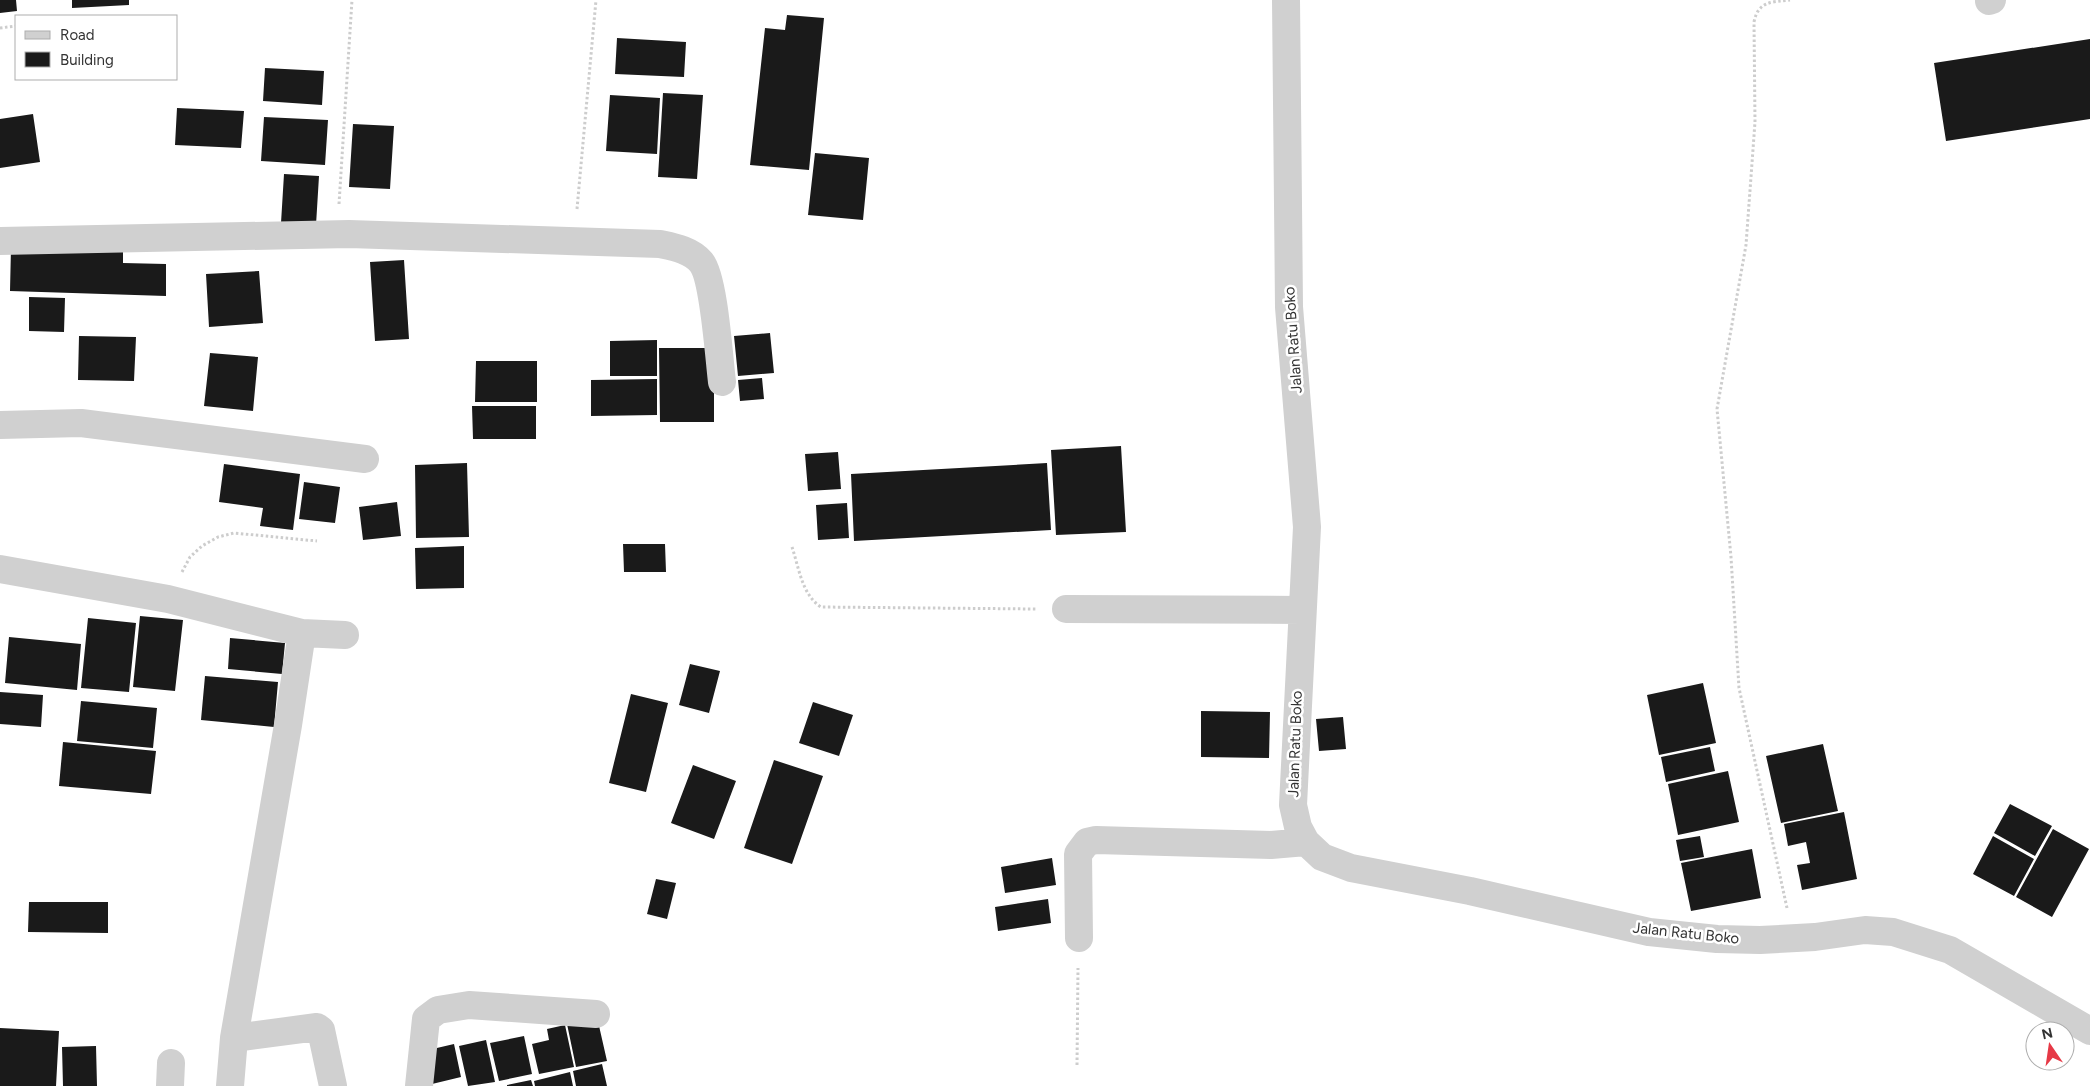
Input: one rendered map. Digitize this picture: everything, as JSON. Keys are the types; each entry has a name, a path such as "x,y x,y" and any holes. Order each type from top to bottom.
{"street":[{"name":"Jalan Ratu Boko","path":"1286,0 1289,307 1307,527 1293,805 1298,827 1306,842 1322,858 1351,868 1470,891 1648,932 1717,939 1794,938 1865,930 1893,932 1950,950 2090,1031"},
{"path":"0,241 337,234 660,244 685,250 701,262 709,280 722,382"},
{"path":"0,425 81,423 365,459"},
{"path":"0,569 168,599 302,633 345,634"},
{"path":"1066,609 1302,610"},
{"path":"230,1086 234,1038 302,633"},
{"path":"1079,938 1078,854 1087,842 1096,840 1271,845 1306,842"},
{"path":"419,1086 426,1019 438,1010 469,1005 596,1014"},
{"path":"234,1038 317,1028 320,1030 333,1086"}],"path":[{"path":"337,234 352,0"},
{"path":"575,240 596,0"},
{"path":"1790,0 1767,3 1756,13 1754,22 1755,122 1746,245 1717,409 1731,557 1739,688 1794,938"},
{"path":"0,28 15,26"},
{"path":"168,599 190,557 202,546 218,537 234,533 317,541"},
{"path":"792,547 807,594 813,602 821,607 1066,609"},
{"path":"1077,1065 1079,938"}],"building":[{"path":"0,0 16,0 17,11 0,13"},
{"path":"72,0 129,0 129,5 72,8"},
{"path":"787,15 824,18 809,170 750,165 765,28 785,30"},
{"path":"617,38 686,42 684,77 615,74"},
{"path":"2090,39 2090,119 1946,141 1934,63"},
{"path":"265,68 324,71 322,105 263,101"},
{"path":"663,93 703,95 697,179 658,177"},
{"path":"610,95 660,98 657,154 606,151"},
{"path":"177,108 244,111 241,148 175,145"},
{"path":"33,114 40,162 0,168 0,119"},
{"path":"264,117 328,120 325,165 261,161"},
{"path":"353,124 394,126 390,189 349,187"},
{"path":"815,153 869,158 863,220 808,215"},
{"path":"284,174 319,176 316,225 281,223"},
{"path":"11,247 123,250 123,263 166,264 166,296 10,291"},
{"path":"404,260 409,339 375,341 370,262"},
{"path":"259,271 263,323 209,327 206,274"},
{"path":"29,297 65,298 64,332 29,331"},
{"path":"770,333 774,373 738,376 734,336"},
{"path":"79,336 136,337 134,381 78,380"},
{"path":"657,340 657,376 610,376 610,341"},
{"path":"659,348 714,348 714,422 660,422"},
{"path":"210,353 258,357 253,411 204,406"},
{"path":"476,361 537,361 537,402 475,402"},
{"path":"762,378 764,399 740,401 738,380"},
{"path":"657,379 657,415 591,416 591,380"},
{"path":"472,406 536,406 536,439 473,439"},
{"path":"1121,446 1126,532 1056,535 1051,450"},
{"path":"838,452 841,489 808,491 805,454"},
{"path":"467,463 469,537 416,538 415,465"},
{"path":"1047,463 1051,530 854,541 851,474"},
{"path":"224,464 300,474 293,530 260,526 263,508 219,502"},
{"path":"304,482 340,487 335,523 299,519"},
{"path":"397,502 401,536 363,540 359,507"},
{"path":"847,503 849,538 818,540 816,505"},
{"path":"623,544 665,544 666,572 624,572"},
{"path":"464,546 464,588 416,589 415,548"},
{"path":"140,616 183,620 175,691 133,687"},
{"path":"88,618 136,623 129,692 81,688"},
{"path":"9,637 81,644 77,690 5,683"},
{"path":"230,638 285,643 282,674 228,669"},
{"path":"690,664 720,671 709,713 679,705"},
{"path":"205,676 278,682 274,727 201,720"},
{"path":"1703,683 1716,743 1659,755 1647,695"},
{"path":"0,692 43,695 41,727 0,724"},
{"path":"631,694 668,703 646,792 609,783"},
{"path":"81,701 157,708 153,748 77,741"},
{"path":"813,702 853,715 839,756 799,743"},
{"path":"1201,711 1270,712 1269,758 1201,757"},
{"path":"1343,717 1346,749 1319,751 1316,719"},
{"path":"63,742 156,751 151,794 59,786"},
{"path":"1823,744 1838,811 1781,823 1766,756"},
{"path":"1710,747 1715,771 1666,782 1661,757"},
{"path":"774,760 823,776 792,864 744,848"},
{"path":"693,765 736,781 714,839 671,823"},
{"path":"1728,771 1739,822 1678,835 1668,784"},
{"path":"2010,804 2052,826 2035,856 1994,833"},
{"path":"1844,812 1857,879 1802,890 1797,865 1810,863 1806,842 1788,846 1784,824"},
{"path":"2053,829 2089,849 2052,917 2016,897"},
{"path":"1700,836 1704,857 1680,861 1676,840"},
{"path":"1993,836 2034,859 2014,896 1973,874"},
{"path":"1752,849 1761,898 1691,911 1681,863"},
{"path":"1052,858 1056,885 1005,893 1001,867"},
{"path":"656,879 676,883 667,919 647,914"},
{"path":"1048,899 1051,923 998,931 995,907"},
{"path":"29,902 108,902 108,933 28,932"},
{"path":"597,1017 607,1061 576,1067 567,1024"},
{"path":"565,1025 574,1067 539,1074 532,1044 549,1040 547,1029"},
{"path":"0,1028 59,1031 56,1086 0,1086"},
{"path":"524,1036 532,1074 499,1081 490,1043"},
{"path":"486,1040 495,1082 468,1086 459,1046"},
{"path":"454,1044 461,1077 432,1084 424,1051"},
{"path":"96,1046 97,1086 63,1086 62,1047"},
{"path":"602,1064 607,1086 576,1086 573,1071"},
{"path":"570,1072 573,1086 535,1086 534,1081"},
{"path":"531,1080 533,1086 507,1086 507,1085"}]}
